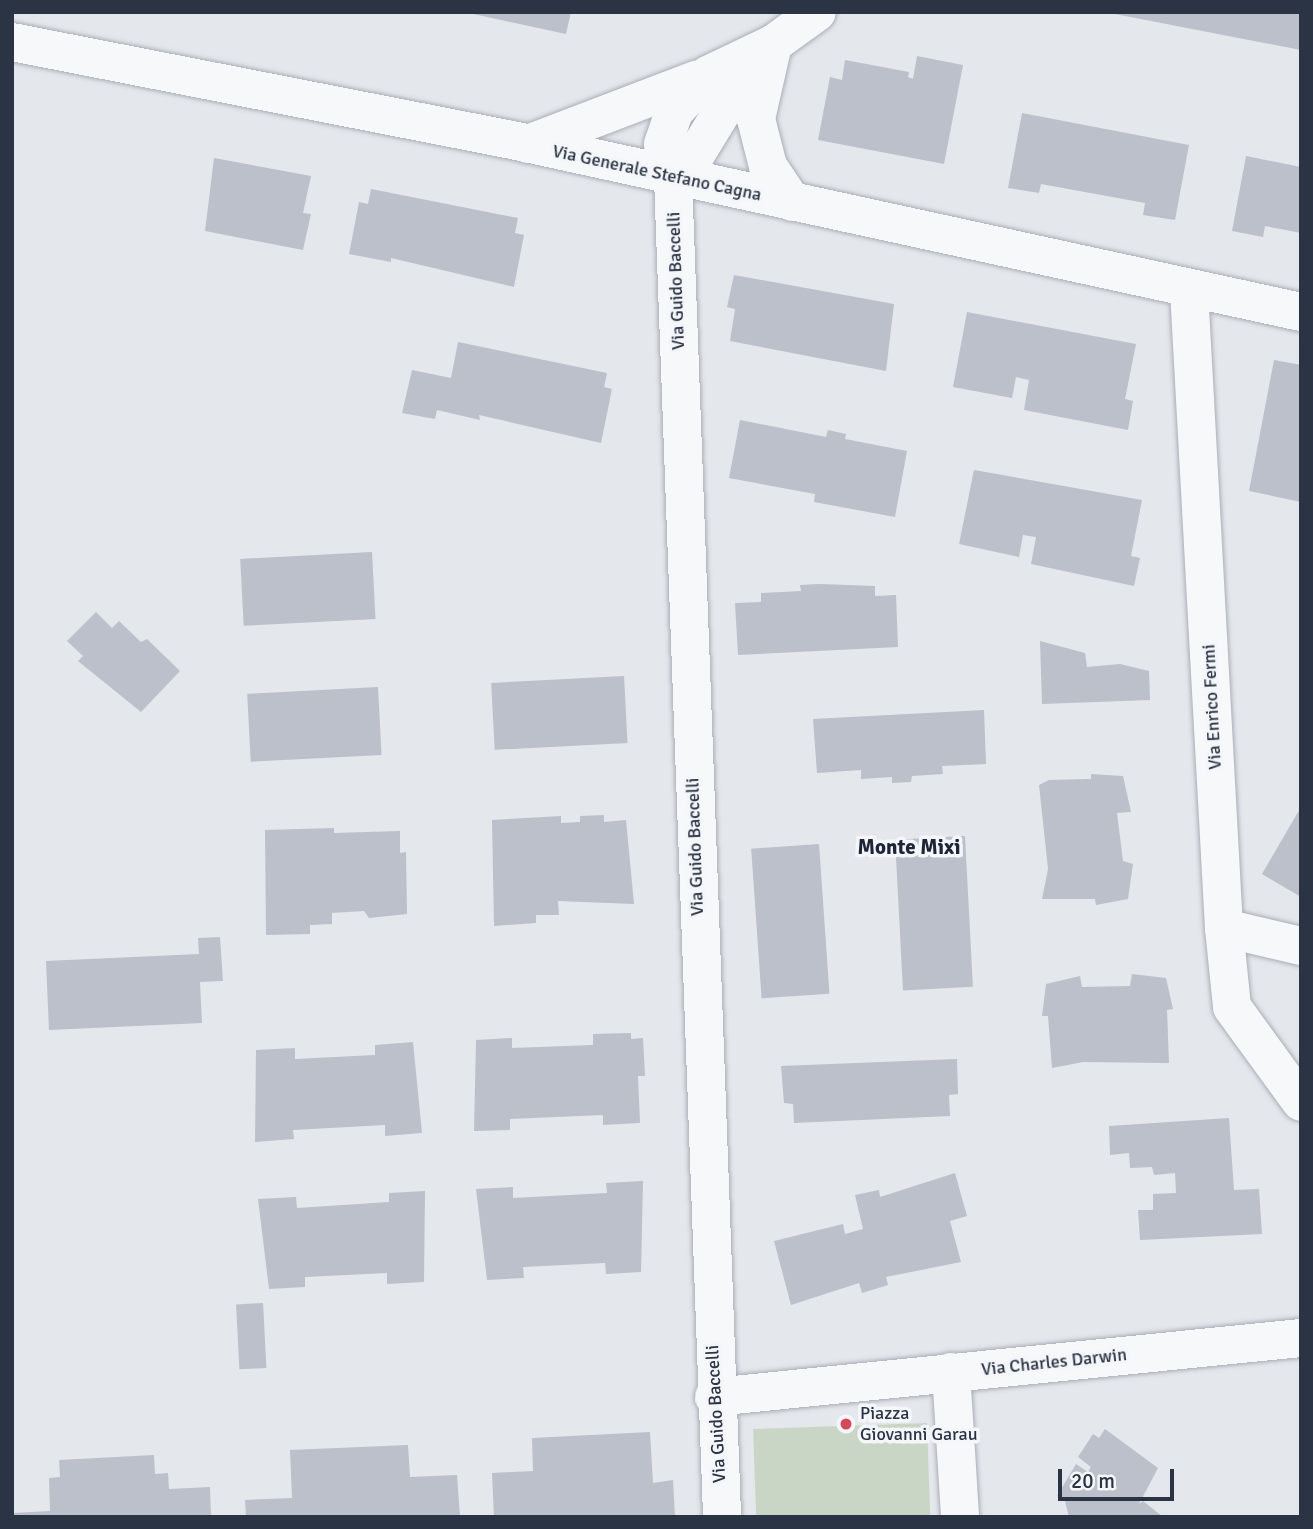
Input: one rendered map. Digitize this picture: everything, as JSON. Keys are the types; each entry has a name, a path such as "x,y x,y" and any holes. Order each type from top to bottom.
{"street":[{"path":"528,144 708,75 773,44 817,12"},
{"name":"Via Generale Stefano Cagna","path":"12,42 528,144 673,178 1301,312"},
{"path":"773,44 761,82 756,119 768,166 792,202"},
{"name":"Via Guido Baccelli","path":"708,75 674,112 663,144 673,178 714,1397 722,1517"},
{"path":"673,178 690,164 732,100 761,82"},
{"name":"Via Enrico Fermi","path":"1189,290 1224,928 1233,1007 1301,1102"},
{"path":"1224,928 1301,946"},
{"name":"Via Charles Darwin","path":"951,1372 1301,1338"},
{"path":"714,1397 951,1372 960,1517"}],"green space":[{"path":"927,1423 930,1517 756,1517 753,1429"}],"building":[{"path":"464,12 571,12 566,34"},
{"path":"1301,12 1301,50 1115,14"},
{"path":"917,56 963,65 944,164 818,140 830,77 842,80 845,60 909,72 908,77 913,79"},
{"path":"1022,113 1189,145 1175,220 1143,215 1145,203 1041,184 1039,193 1008,188"},
{"path":"1246,156 1301,167 1301,233 1265,226 1263,237 1232,231"},
{"path":"214,158 311,176 303,213 311,214 303,250 205,231"},
{"path":"371,189 518,218 515,233 524,235 514,287 391,258 391,262 349,254 359,202 368,204"},
{"path":"734,275 894,304 886,371 730,341 735,309 727,307"},
{"path":"967,312 1136,344 1125,399 1133,401 1128,430 1024,410 1029,380 1016,377 1012,398 953,387"},
{"path":"458,342 607,373 604,387 612,389 601,443 479,415 480,420 437,410 435,419 402,413 412,370 451,378"},
{"path":"1274,360 1301,365 1301,502 1249,491"},
{"path":"740,420 826,437 828,430 846,434 845,439 907,451 895,517 814,502 815,494 729,478"},
{"path":"974,470 1142,500 1131,556 1140,558 1134,586 1031,564 1036,537 1023,535 1019,557 959,544"},
{"path":"372,552 376,619 244,626 240,559"},
{"path":"800,585 875,586 875,596 896,595 898,647 738,655 735,603 761,602 761,593 801,591"},
{"path":"96,612 112,628 119,621 141,642 147,639 180,671 141,712 78,661 83,656 67,641"},
{"path":"1040,641 1085,653 1087,667 1120,664 1149,671 1150,700 1042,704"},
{"path":"624,676 628,743 495,750 491,683"},
{"path":"378,687 382,755 251,762 247,694"},
{"path":"984,710 986,764 942,766 943,774 912,776 911,782 892,783 892,777 861,779 861,770 817,773 813,719"},
{"path":"1091,774 1123,776 1131,812 1117,813 1123,861 1133,864 1128,899 1096,905 1095,899 1042,899 1048,869 1039,785 1049,780 1091,779"},
{"path":"1301,807 1301,897 1262,874"},
{"path":"604,815 604,822 626,820 634,904 558,901 559,915 536,915 536,923 494,926 492,820 561,816 561,823 580,822 580,816"},
{"path":"334,828 334,833 400,831 400,853 406,852 407,914 369,918 364,911 332,913 332,924 310,925 310,934 266,935 265,830"},
{"path":"965,836 973,987 903,990 895,840"},
{"path":"819,844 829,994 762,998 751,849"},
{"path":"220,937 223,981 200,982 202,1023 49,1030 46,961 199,954 198,938"},
{"path":"1132,974 1166,978 1173,1009 1167,1010 1169,1063 1083,1062 1052,1068 1048,1016 1042,1016 1046,984 1080,976 1082,987 1130,986"},
{"path":"631,1033 631,1039 643,1038 645,1076 638,1076 640,1123 603,1125 603,1115 510,1119 510,1130 474,1131 476,1040 512,1038 512,1048 593,1045 593,1034"},
{"path":"413,1042 422,1133 385,1136 385,1125 293,1130 294,1139 255,1142 256,1050 295,1048 295,1059 375,1055 375,1045"},
{"path":"957,1059 958,1094 949,1095 950,1116 794,1123 793,1104 784,1103 781,1066"},
{"path":"1229,1118 1234,1190 1259,1189 1262,1234 1140,1240 1138,1210 1153,1210 1153,1194 1176,1193 1175,1173 1154,1175 1152,1167 1130,1168 1129,1153 1110,1155 1109,1126"},
{"path":"955,1173 967,1216 950,1221 961,1262 886,1277 888,1285 862,1293 859,1283 791,1305 774,1241 843,1224 845,1234 863,1229 855,1195 879,1190 880,1197"},
{"path":"643,1181 641,1272 606,1274 605,1263 523,1267 524,1278 487,1280 476,1189 513,1187 513,1198 607,1193 606,1183"},
{"path":"425,1191 424,1282 387,1284 387,1273 305,1277 305,1287 269,1289 258,1199 296,1197 297,1208 389,1202 389,1193"},
{"path":"263,1303 266,1368 239,1369 236,1304"},
{"path":"1105,1429 1158,1468 1139,1504 1143,1501 1163,1517 1069,1517 1065,1501 1057,1496 1076,1464 1088,1472 1091,1467 1078,1457 1093,1434 1099,1438"},
{"path":"650,1432 653,1483 673,1480 675,1517 494,1517 492,1473 533,1471 532,1438"},
{"path":"408,1445 410,1477 457,1475 460,1517 246,1517 245,1500 292,1498 290,1450"},
{"path":"154,1455 155,1474 168,1473 169,1489 210,1487 211,1517 14,1517 13,1513 50,1511 49,1478 60,1477 59,1460"}],"place":[{"name":"Piazza Giovanni Garau","path":"846,1424"}],"district":[{"name":"Monte Mixi","path":"909,847"}]}
